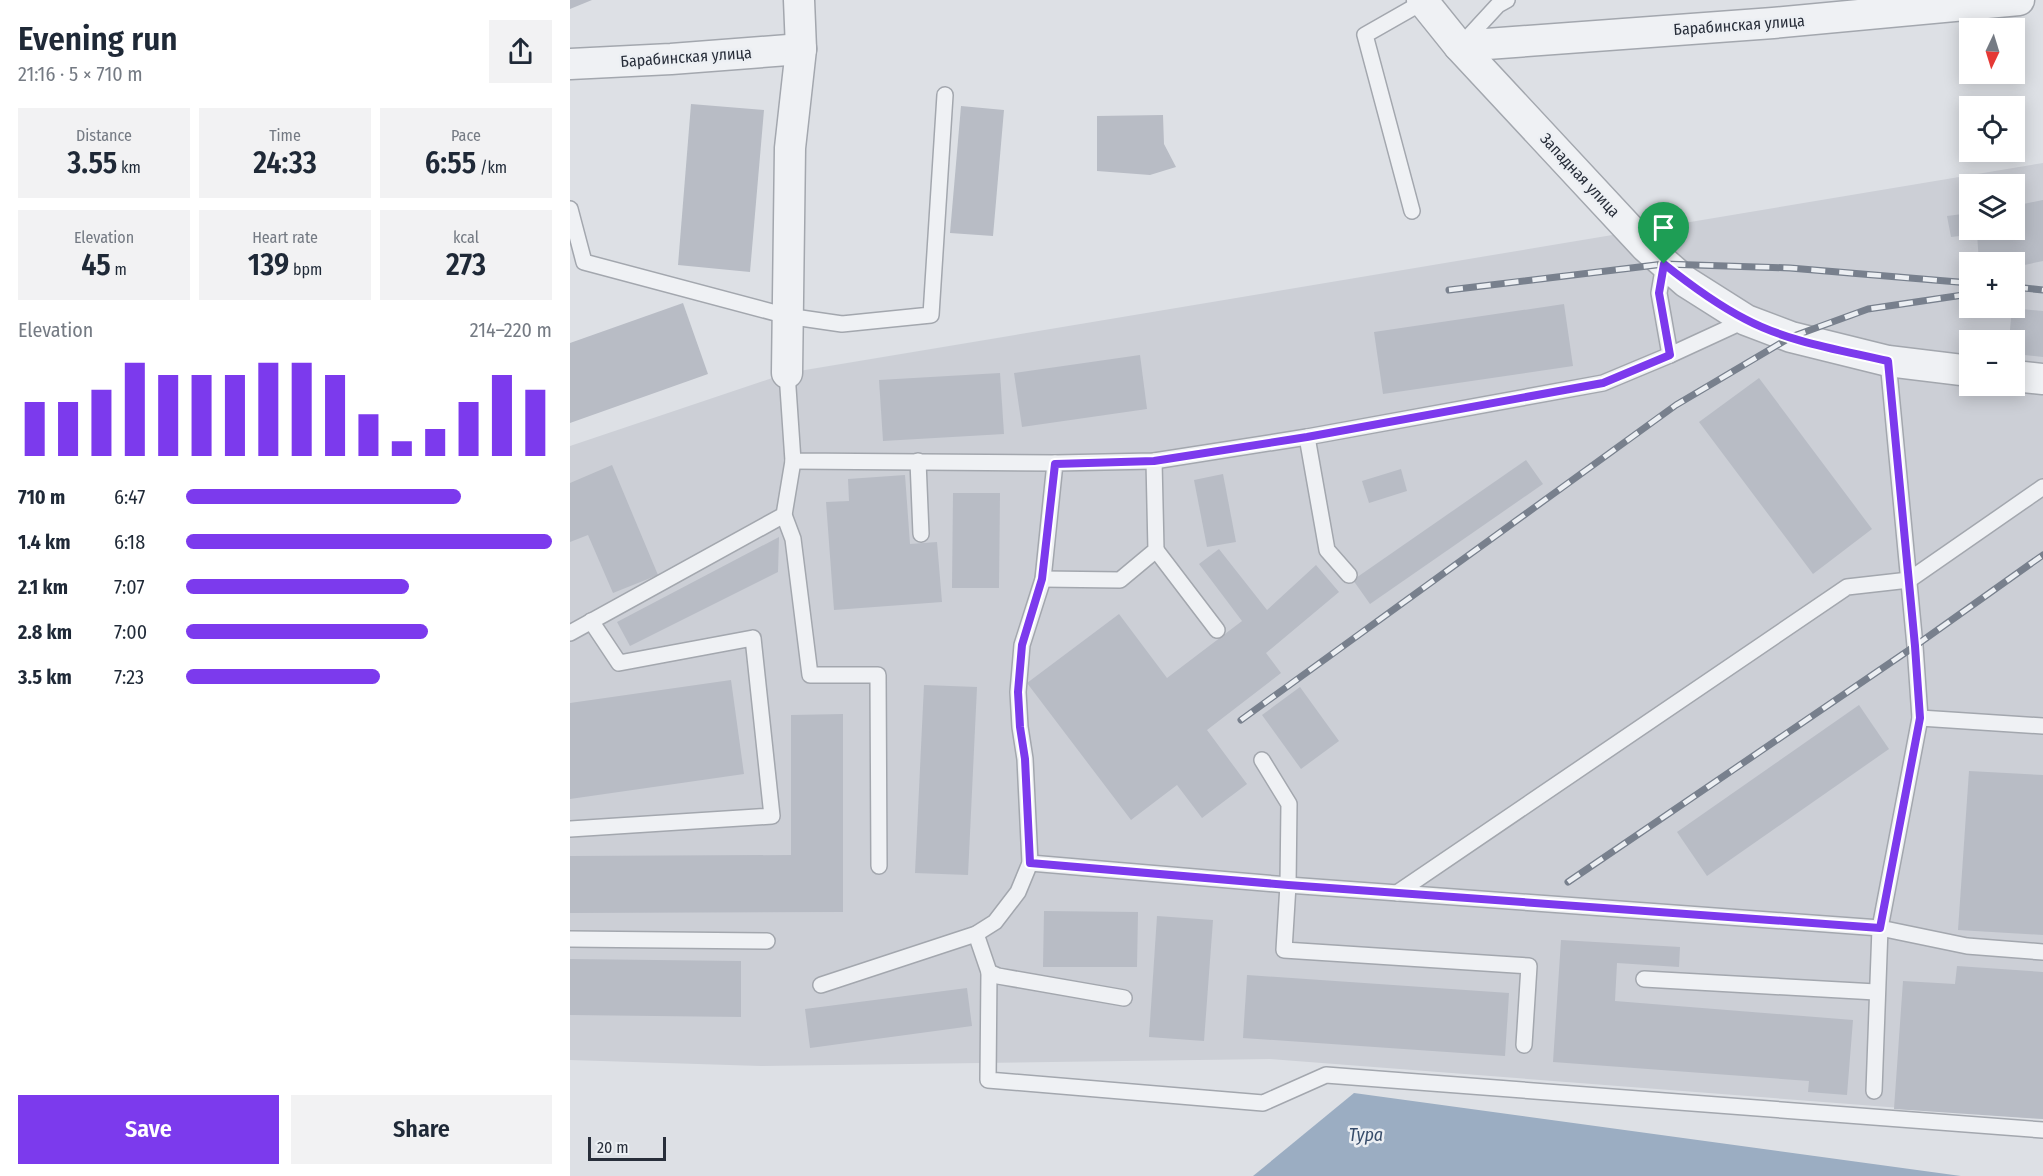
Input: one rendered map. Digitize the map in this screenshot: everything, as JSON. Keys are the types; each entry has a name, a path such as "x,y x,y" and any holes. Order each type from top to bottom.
{"street":[{"path":"787,373 790,148 801,50 799,0"},
{"name":"Западная улица","path":"1423,1 1459,46 1664,264 1686,282 1746,320 1791,338 1888,361 1959,370"},
{"name":"Барабинская улица","path":"1459,46 1773,23 2004,1"},
{"name":"Барабинская улица","path":"570,64 801,50"},
{"path":"2025,377 2043,379"}],"lane":[{"path":"1459,46 1498,5 1507,0"},
{"path":"1412,211 1365,35 1423,1"},
{"path":"570,209 577,264 787,316 842,324 931,315 945,95"},
{"path":"1664,264 1659,293 1670,355"},
{"path":"794,461 1055,464 1154,461 1307,437 1603,383 1746,320"},
{"path":"1874,1091 1880,928 1920,718 1888,361"},
{"path":"787,373 794,461 784,515 793,539 810,675 878,675 879,866"},
{"path":"1307,437 1327,550 1349,575"},
{"path":"918,461 921,534"},
{"path":"1154,461 1156,550 1217,630"},
{"path":"821,985 976,934 995,922 1018,892 1030,863 1025,759 1018,692 1022,645 1042,579 1055,464"},
{"path":"1397,893 1847,586 1909,580 2043,487"},
{"path":"570,633 784,515"},
{"path":"1042,579 1120,580 1156,550"},
{"path":"570,830 771,816 753,638 619,663 591,621"},
{"path":"1920,718 2043,726"},
{"path":"1262,760 1289,804 1284,950 1528,966 1524,1045"},
{"path":"1030,863 1288,885 1880,928 1966,946 2043,952"},
{"path":"976,934 989,972 988,1080 1263,1103 1326,1076 2043,1130"},
{"path":"570,939 767,941"},
{"path":"989,972 998,976 1124,998"},
{"path":"1644,979 1876,992"}],"shaded area":[{"path":"2043,163 2043,1119 1270,1059 761,1066 570,1060 570,446 787,373 1959,177 1959,240 2025,240 2025,174 1977,174"}],"water":[{"name":"Тура","path":"1354,1093 1961,1176 1253,1176"}],"building":[{"path":"570,0 592,0 570,9"},
{"path":"691,104 764,110 750,272 678,265"},
{"path":"961,106 1004,110 993,236 950,233"},
{"path":"1163,115 1164,144 1176,167 1150,175 1097,171 1097,116"},
{"path":"2043,200 2043,261 2025,265 2025,252 1978,252 1977,240 2025,240 2025,204"},
{"path":"1959,214 1959,236 1951,237 1947,216"},
{"path":"683,303 708,374 570,423 570,343"},
{"path":"1564,304 1573,366 1383,394 1374,332"},
{"path":"2025,309 2043,311 2043,357 2025,355 2025,330 2010,330 2011,318 2025,318"},
{"path":"1140,355 1147,409 1022,427 1014,373"},
{"path":"1000,373 1004,434 883,441 879,380"},
{"path":"1759,378 1872,529 1813,574 1699,422"},
{"path":"1526,460 1543,484 1370,604 1353,580"},
{"path":"612,465 658,575 613,593 588,535 570,542 570,483"},
{"path":"1401,469 1407,491 1369,503 1362,481"},
{"path":"1223,474 1236,542 1207,547 1194,480"},
{"path":"905,475 910,544 937,542 942,602 834,610 826,502 849,501 848,479"},
{"path":"953,493 1000,493 999,588 952,588"},
{"path":"779,537 778,572 630,646 617,622"},
{"path":"1219,549 1267,610 1316,565 1339,592 1266,653 1281,673 1207,730 1247,784 1202,818 1177,785 1131,820 1027,683 1119,614 1167,678 1242,621 1199,564"},
{"path":"731,680 744,774 570,799 570,703"},
{"path":"924,685 977,687 968,875 915,873"},
{"path":"1300,687 1339,741 1301,769 1262,715"},
{"path":"1859,705 1889,749 1707,876 1677,832"},
{"path":"843,714 843,912 570,913 570,856 791,855 791,715"},
{"path":"1969,771 2043,775 2043,935 1958,930"},
{"path":"1044,911 1138,912 1137,967 1043,967"},
{"path":"1157,916 1213,920 1204,1041 1149,1037"},
{"path":"1561,940 1680,947 1679,967 1617,963 1615,1001 1853,1020 1847,1095 1808,1092 1809,1081 1553,1062"},
{"path":"570,959 741,961 741,1017 570,1015"},
{"path":"1957,966 2043,972 2043,1119 1894,1109 1903,981 1955,984"},
{"path":"1247,975 1509,993 1505,1056 1243,1038"},
{"path":"967,988 972,1026 810,1048 805,1009"}],"railway":[{"path":"1449,290 1664,264 1790,268 1959,282"},
{"path":"2025,288 2043,290"},
{"path":"1241,720 1676,405 1791,337 1868,309 1959,296"},
{"path":"1568,882 1915,646 2043,555"}],"route":[{"path":"1664,264 1686,282 1746,320 1791,338 1888,361 1920,718 1880,928 1288,885 1030,863 1025,759 1018,692 1022,645 1037,598 1046,556 1055,464 1154,461 1307,437 1603,383 1670,355 1659,293 1664,264"}]}
